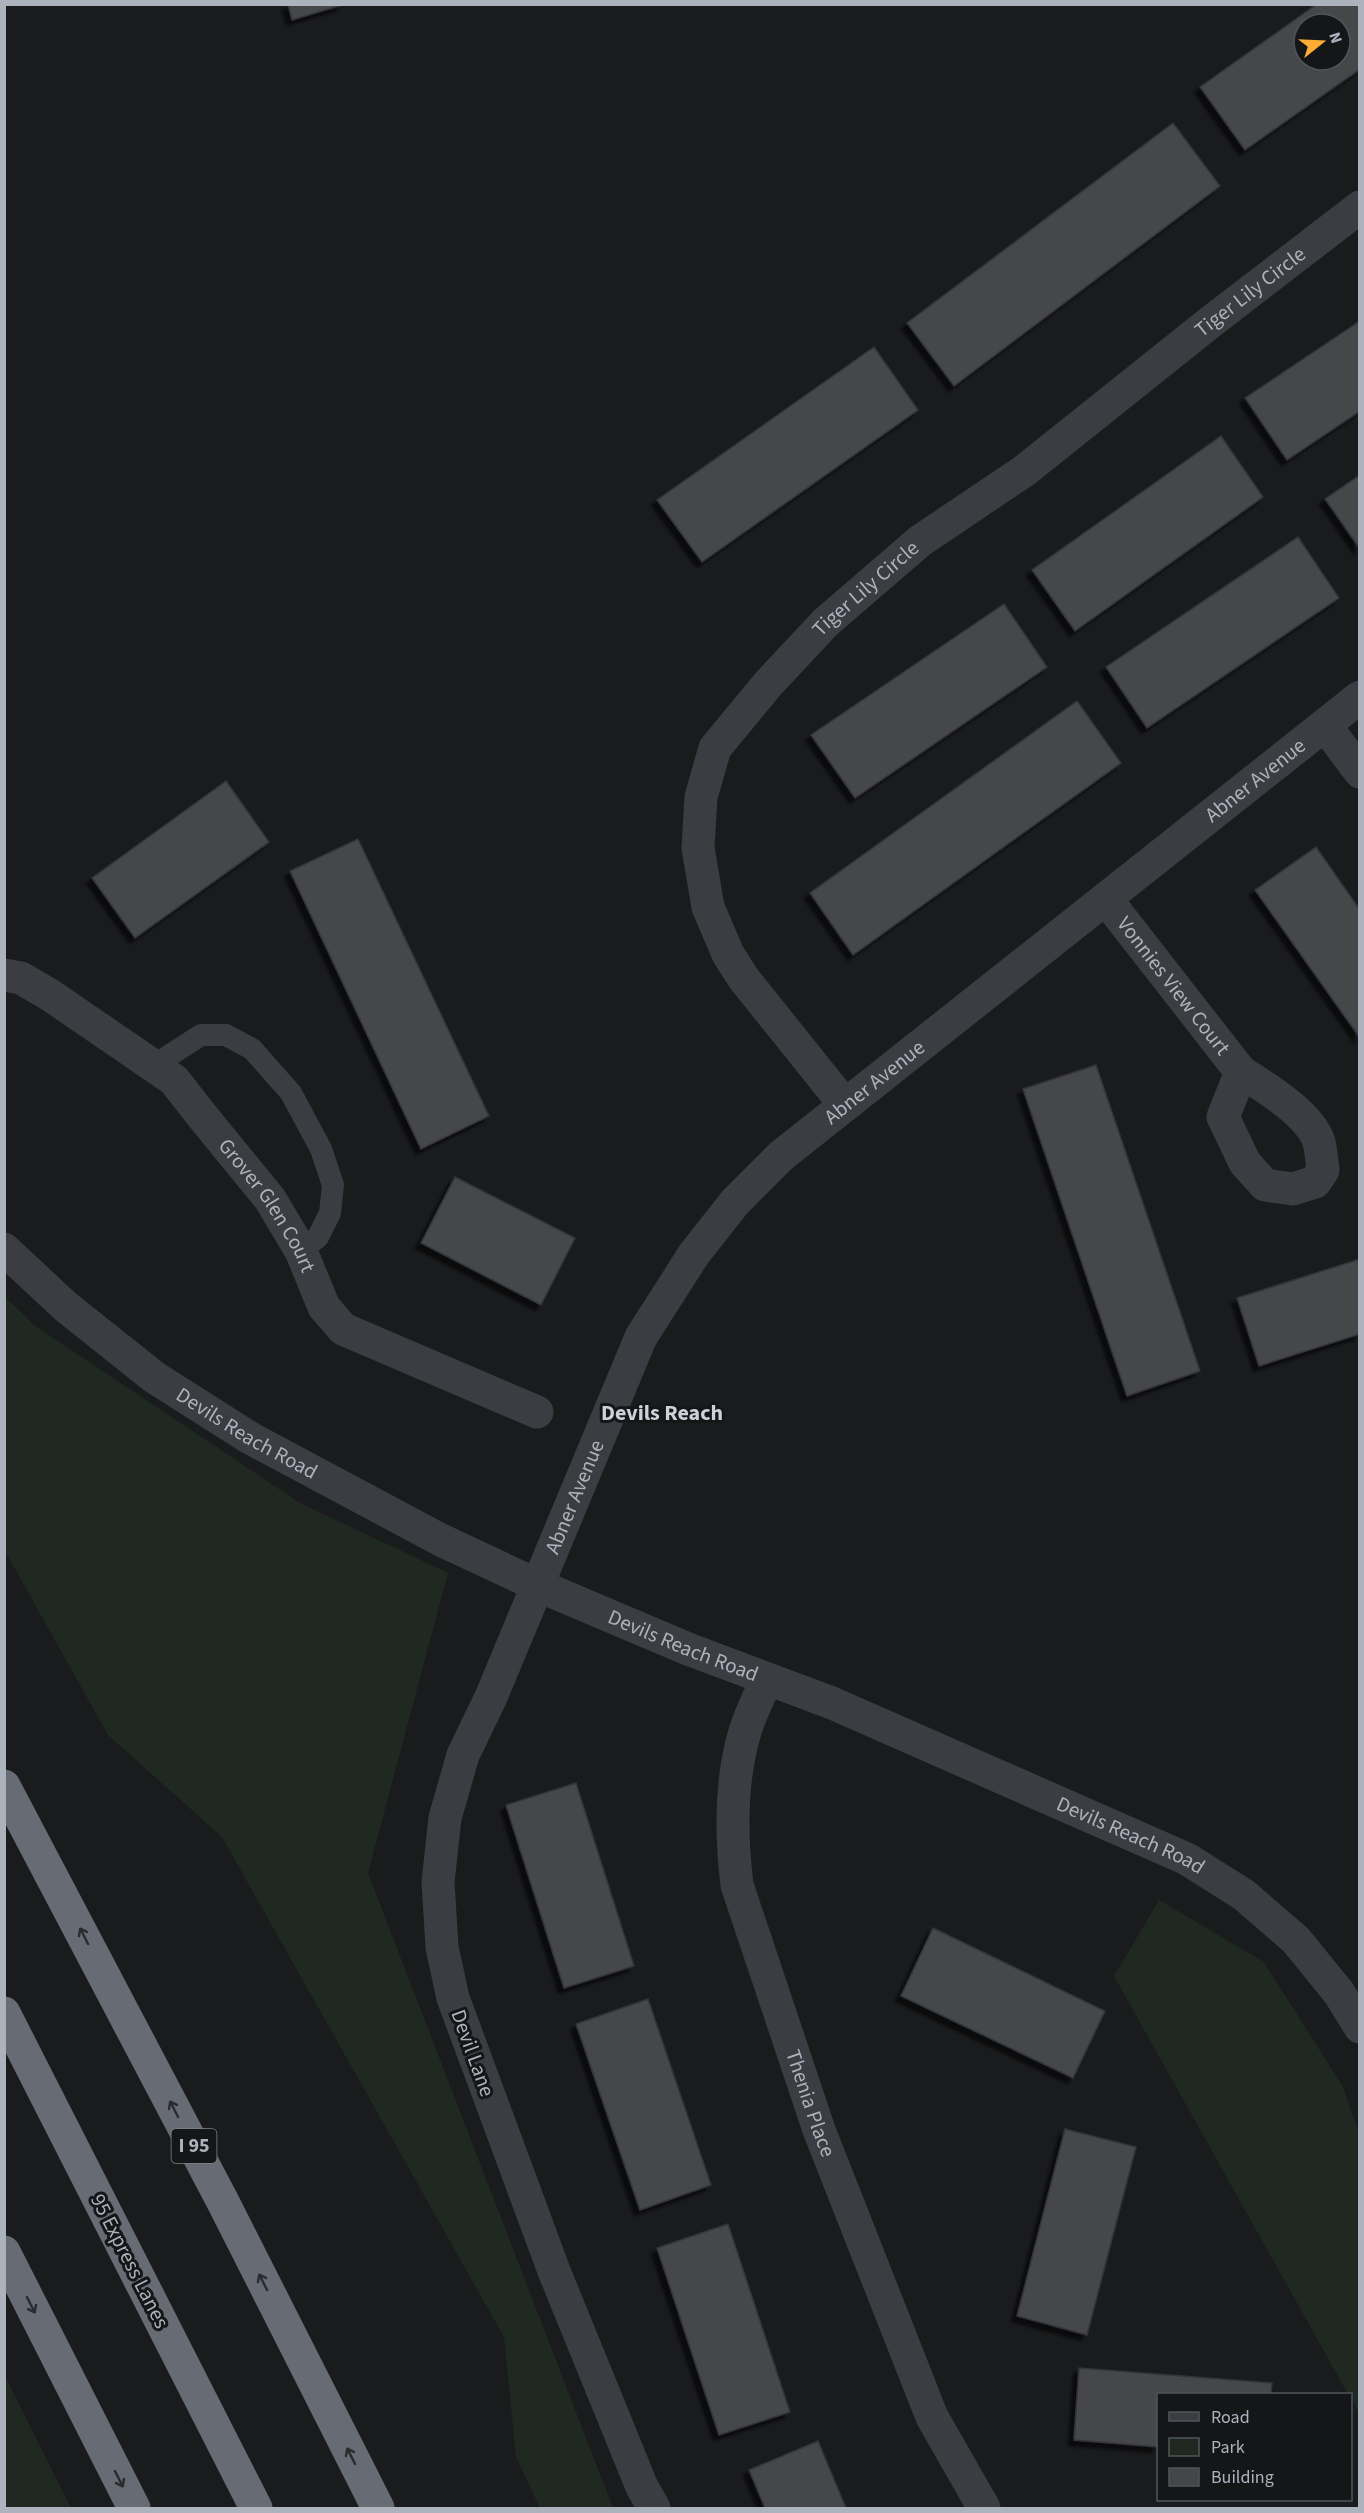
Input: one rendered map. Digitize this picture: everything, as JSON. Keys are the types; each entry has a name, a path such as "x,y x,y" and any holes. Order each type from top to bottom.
{"highway":[{"name":"I 95","path":"4,1786 223,2202 378,2508"},
{"name":"95 Express Lanes","path":"4,2013 256,2508"},
{"path":"4,2252 134,2508"}],"street":[{"name":"Tiger Lily Circle","path":"845,1105 744,979 728,954 708,907 698,848 701,797 715,748 768,684 825,623 920,542 1024,471 1359,207"},
{"name":"Abner Avenue","path":"537,1585 641,1337 685,1266 735,1202 781,1156 1359,697"},
{"path":"1325,725 1359,772"},
{"name":"Vonnies View Court","path":"1106,899 1241,1072"},
{"name":"Grover Glen Court","path":"4,975 21,978 50,995 174,1080 270,1199 301,1251 324,1307 343,1329 537,1412"},
{"name":"Devils Reach Road","path":"4,1248 65,1306 154,1377 250,1438 441,1540 537,1585 688,1649 832,1703 1187,1859 1244,1895 1296,1940 1339,1993 1359,2027"},
{"name":"Devil Lane","path":"537,1585 491,1697 463,1755 445,1818 438,1882 442,1947 453,1998 554,2271 642,2487 654,2508"},
{"name":"Thenia Place","path":"767,1679 744,1734 733,1791 732,1850 737,1885 819,2130 927,2406 984,2508"}],"lane":[{"path":"153,1066 201,1035 226,1035 252,1049 291,1093 321,1149 333,1185 330,1212 318,1237 301,1251"}],"green space":[{"path":"4,1296 35,1326 300,1503 448,1573 368,1873 613,2508 540,2508 516,2457 504,2337 222,1837 108,1735 5,1551"},
{"path":"1159,1900 1264,1962 1343,2087 1360,2136 1359,2428 1358,2412 1352,2393 1347,2393 1114,1976"},
{"path":"5,2376 71,2508 5,2508"}],"building":[{"path":"288,4 345,4 292,20"},
{"path":"1317,4 1360,4 1360,69 1245,150 1200,87 1292,22 1292,72 1352,72 1352,12 1306,12"},
{"path":"1173,123 1220,186 954,386 907,323"},
{"path":"1360,321 1360,411 1287,460 1245,398"},
{"path":"874,347 918,410 702,562 657,500"},
{"path":"1221,436 1263,497 1075,631 1032,570"},
{"path":"1360,475 1360,549 1325,499"},
{"path":"1298,537 1339,598 1147,728 1106,667"},
{"path":"1004,604 1047,667 855,798 811,735"},
{"path":"1077,701 1121,763 853,955 810,893"},
{"path":"226,781 269,842 135,938 92,878"},
{"path":"358,839 489,1116 421,1149 290,871"},
{"path":"1316,847 1360,910 1360,1038 1255,890"},
{"path":"1096,1065 1200,1371 1127,1396 1023,1089"},
{"path":"455,1177 575,1238 541,1305 421,1243"},
{"path":"1360,1259 1360,1334 1259,1366 1237,1298"},
{"path":"576,1783 634,1966 564,1988 506,1805"},
{"path":"933,1928 1105,2011 1073,2078 901,1996"},
{"path":"648,1999 711,2185 640,2210 576,2024"},
{"path":"1065,2129 1136,2147 1087,2335 1017,2316"},
{"path":"728,2224 790,2412 719,2435 657,2248"},
{"path":"1079,2368 1272,2383 1271,2393 1157,2393 1157,2447 1074,2440"},
{"path":"818,2441 846,2508 765,2508 749,2470"}],"district":[{"name":"Devils Reach","path":"662,1413"}]}
